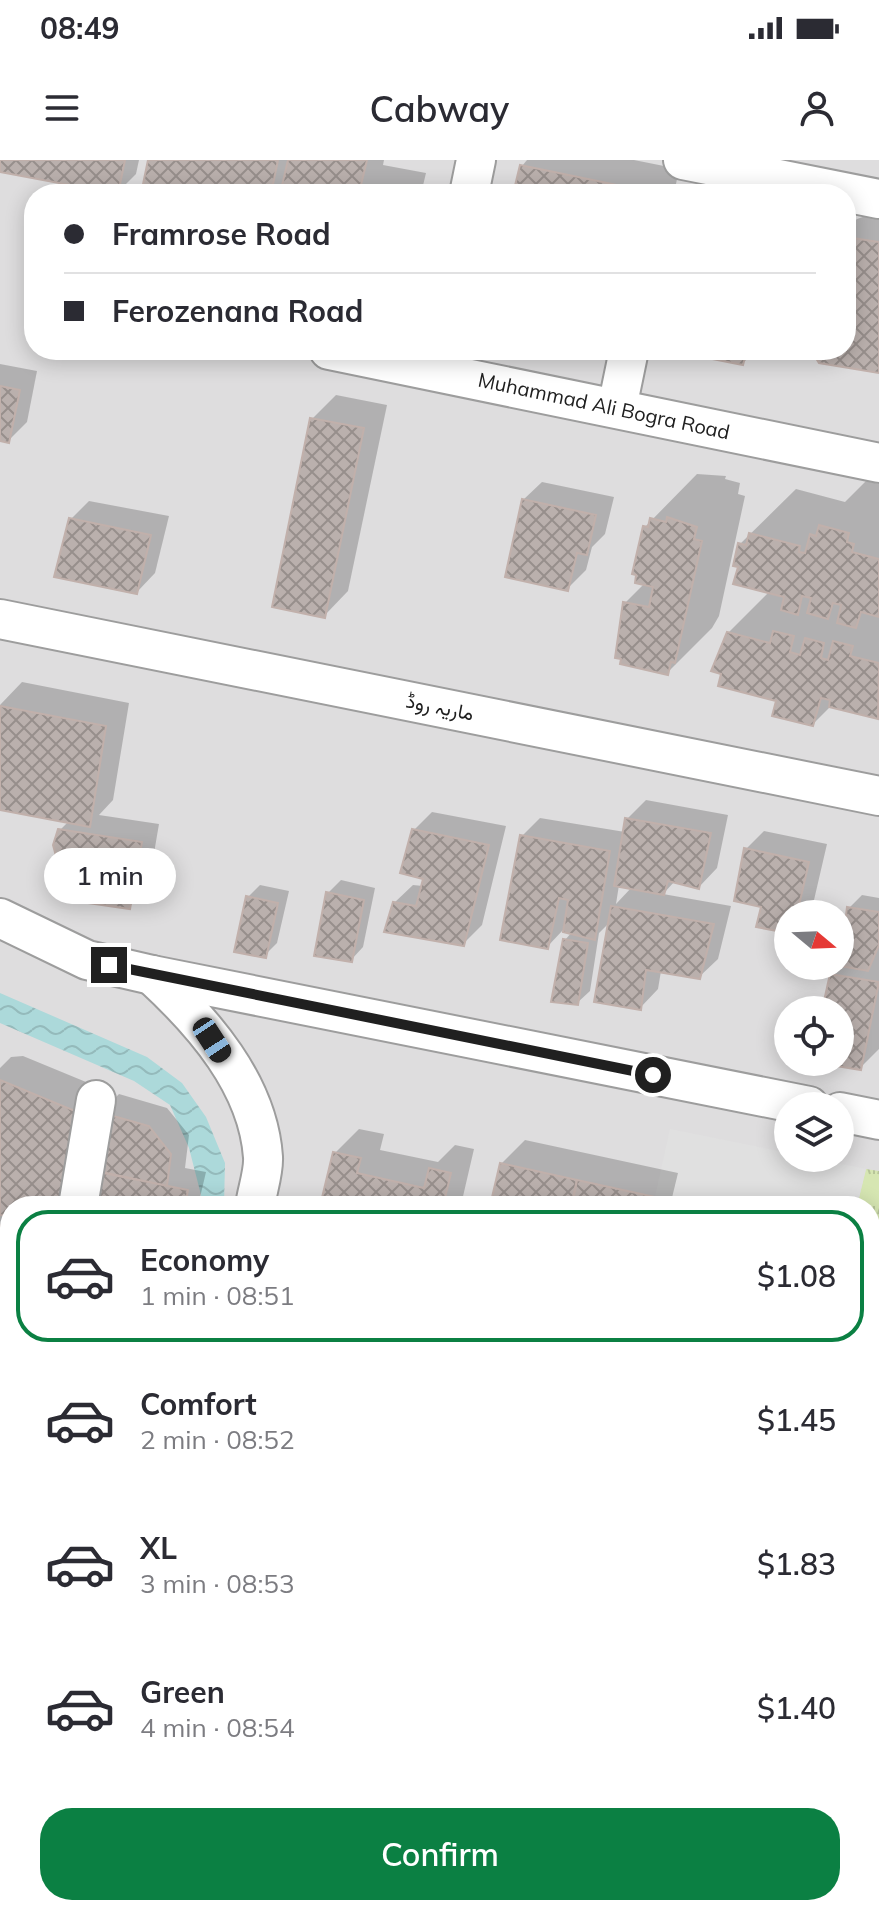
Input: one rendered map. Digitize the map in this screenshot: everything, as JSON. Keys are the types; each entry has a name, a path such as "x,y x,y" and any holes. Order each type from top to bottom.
{"street":[{"path":"471,184 476,160"},
{"path":"683,160 804,184"},
{"path":"856,194 879,199"},
{"name":"Muhammad Ali Bogra Road","path":"436,360 617,408 879,463"},
{"path":"617,408 627,360"},
{"name":"ماریہ روڈ","path":"0,619 879,796"},
{"path":"0,918 21,932 87,960 774,1099"},
{"path":"152,975 197,1016 251,1103 263,1158 257,1196"},
{"path":"80,1196 96,1100"},
{"path":"854,1115 879,1120"}],"shaded area":[{"path":"0,160 879,160 879,1196 0,1196"},
{"path":"670,1129 774,1150 774,1172 854,1172 854,1167 866,1169 859,1196 655,1196"}],"green space":[{"path":"866,1169 879,1171 879,1196 859,1196"}],"water":[{"path":"0,993 147,1057 182,1083 206,1117 225,1163 224,1196 201,1196 189,1148 170,1105 134,1081 0,1023"}],"building":[{"path":"0,160 125,160 120,184 64,184 0,172"},
{"path":"148,160 278,160 273,184 143,184"},
{"path":"288,160 367,160 361,184 282,184"},
{"path":"520,165 612,184 515,184"},
{"path":"856,239 879,242 879,373 819,363 817,360 856,360"},
{"path":"718,360 744,360 743,365"},
{"path":"0,386 20,390 9,443 0,441"},
{"path":"310,418 364,428 325,618 272,607"},
{"path":"522,499 596,515 587,555 577,553 568,591 505,577"},
{"path":"667,517 697,527 694,539 702,541 675,663 671,662 668,675 620,664 621,659 615,658 623,602 649,607 653,587 635,583 636,575 632,574 643,526 648,527 650,518 666,522"},
{"path":"69,518 151,535 137,594 54,577"},
{"path":"819,525 849,533 847,542 854,544 852,552 879,559 879,617 861,612 856,628 837,623 841,605 833,603 828,619 807,613 811,598 802,596 798,615 781,610 784,597 733,584 738,567 733,566 738,543 746,545 749,533 800,546 799,552 805,553 810,534 816,536"},
{"path":"773,631 794,636 790,652 800,655 805,638 824,643 821,658 828,660 833,641 853,646 850,656 879,663 878,719 829,707 830,700 821,698 813,726 772,716 776,701 718,686 721,674 711,671 727,632 770,643"},
{"path":"0,706 106,726 90,827 0,810"},
{"path":"625,818 711,833 699,889 668,881 664,895 614,886"},
{"path":"58,829 142,842 130,909 68,900 53,845"},
{"path":"412,829 489,845 464,946 384,932 393,902 416,906 423,879 400,873"},
{"path":"520,835 610,851 595,940 563,932 568,900 559,898 548,949 500,940"},
{"path":"744,848 809,862 800,900 774,900 774,930 756,927 761,907 734,901"},
{"path":"326,892 364,900 352,962 314,956"},
{"path":"246,896 278,903 266,958 234,952"},
{"path":"611,906 714,924 700,979 646,970 641,1010 594,1002"},
{"path":"854,908 879,912 879,945 868,971 854,968"},
{"path":"563,939 588,943 578,1005 551,1002"},
{"path":"854,978 879,982 861,1070 854,1069 854,996 825,996 829,980"},
{"path":"0,1080 80,1113 64,1196 0,1196"},
{"path":"99,1112 149,1126 171,1154 167,1186 88,1169"},
{"path":"333,1152 361,1158 357,1173 424,1188 429,1168 451,1173 445,1196 322,1196"},
{"path":"500,1163 577,1180 573,1196 492,1196"},
{"path":"93,1171 188,1190 187,1196 87,1196"},
{"path":"577,1180 650,1196 574,1196"}],"route":[{"path":"109,965 653,1075"}]}
